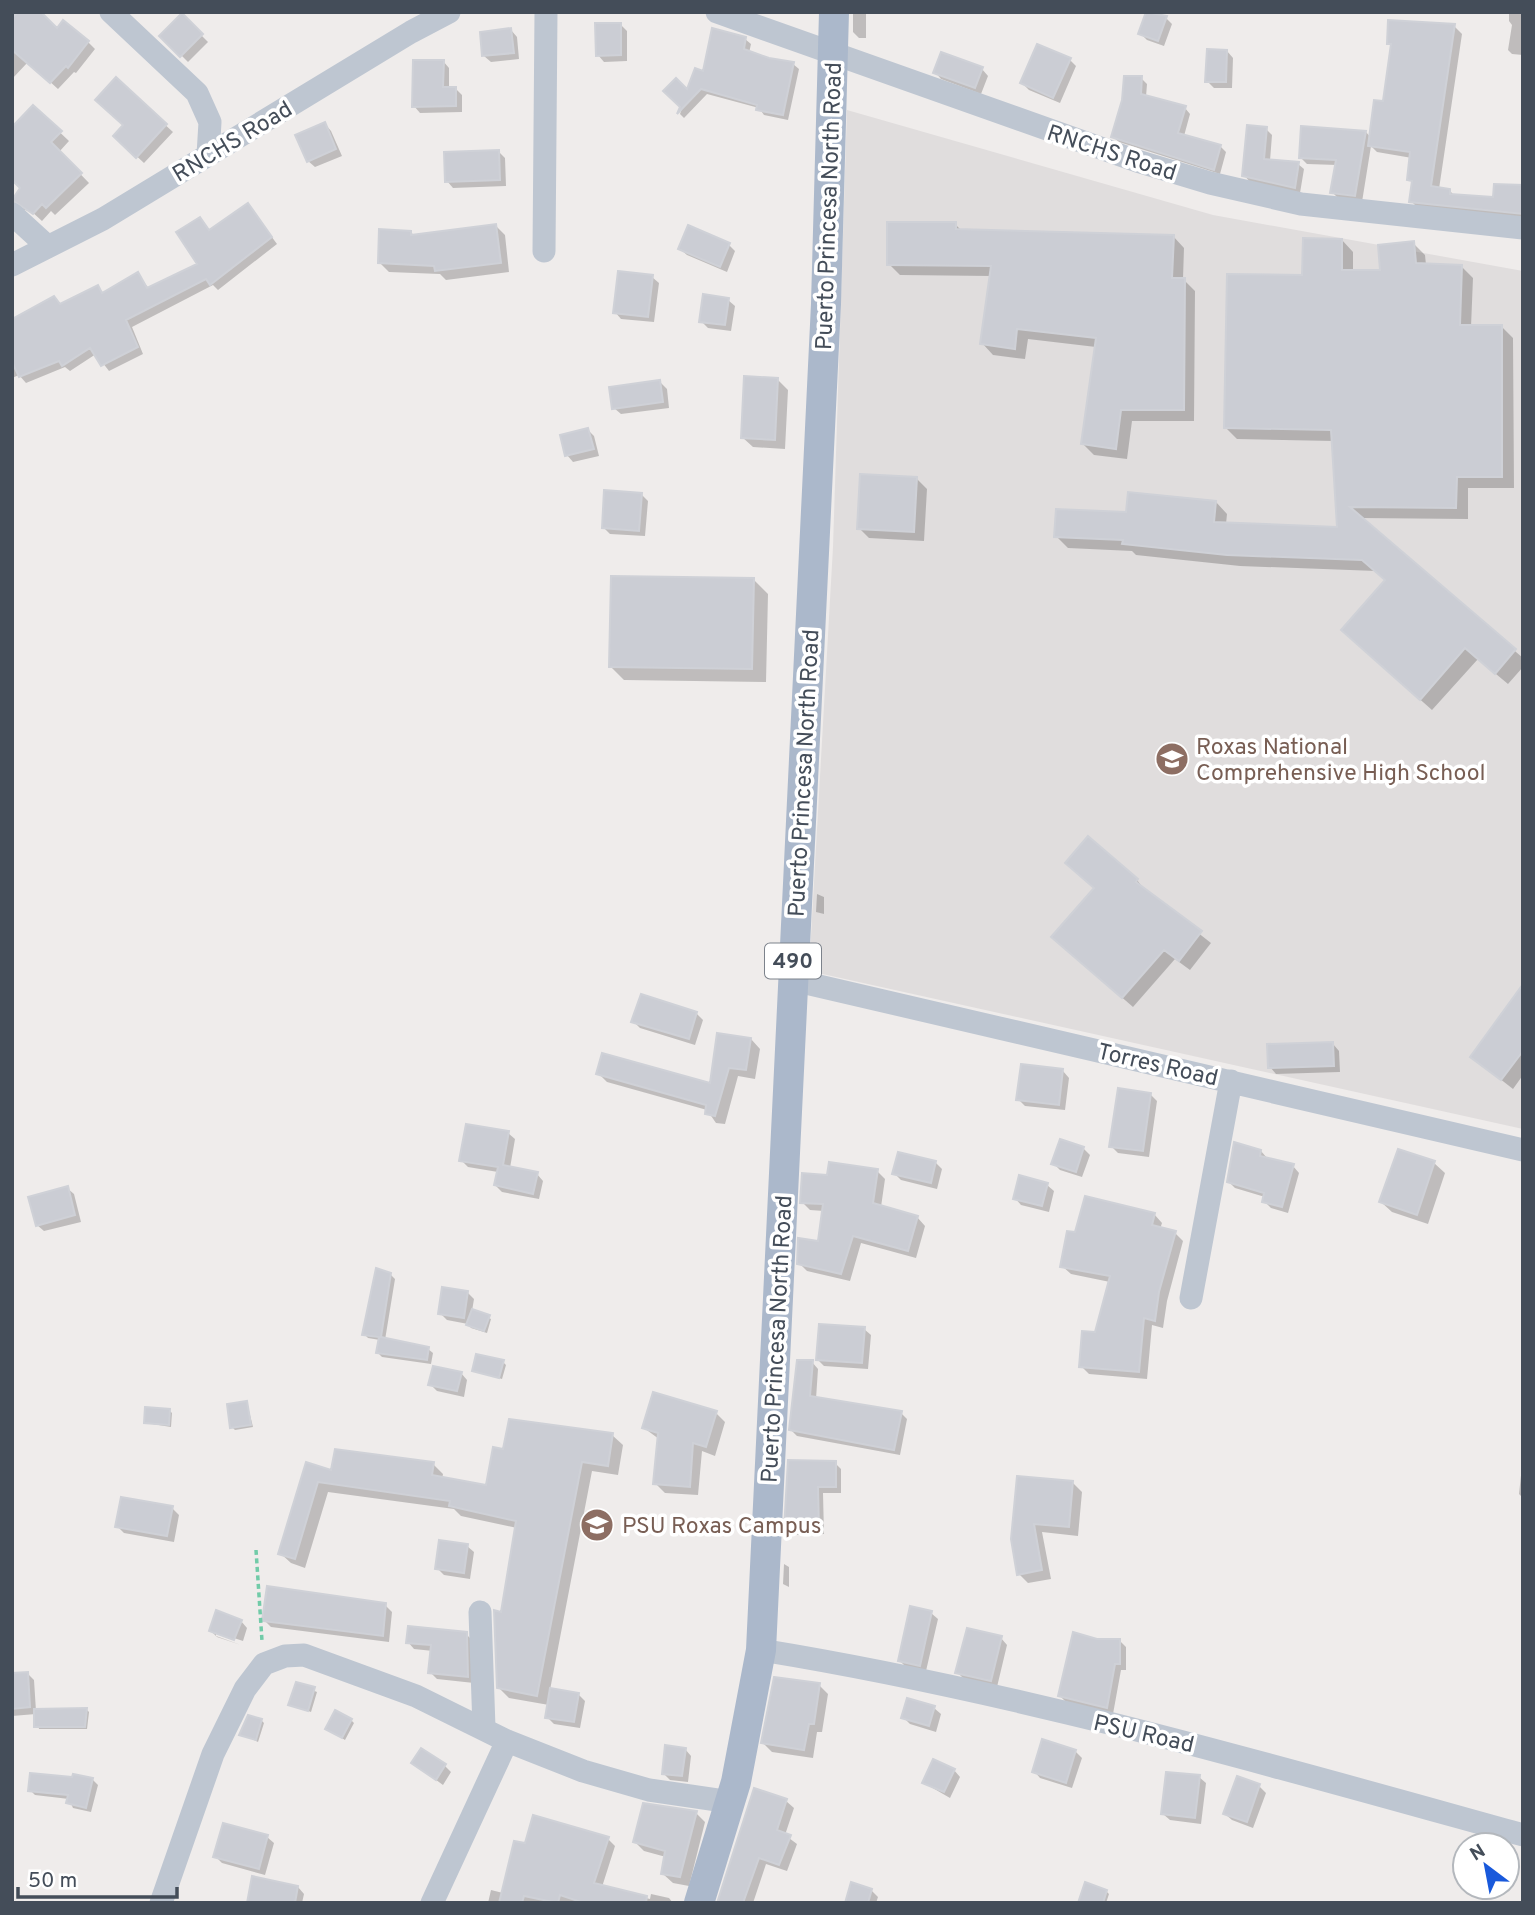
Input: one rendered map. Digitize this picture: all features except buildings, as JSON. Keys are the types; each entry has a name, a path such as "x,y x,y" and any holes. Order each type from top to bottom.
{"main road":[{"name":"Puerto Princesa North Road","path":"699,1903 731,1802 761,1650 826,304 834,12"}],"street":[{"path":"111,12 197,93 210,122 208,155"},
{"name":"RNCHS Road","path":"12,265 103,219 411,32 449,12"},
{"path":"544,251 547,12"},
{"name":"RNCHS Road","path":"717,12 1137,161 1210,183 1301,204 1523,228"},
{"path":"12,214 47,246"},
{"name":"Torres Road","path":"793,980 1523,1150"},
{"path":"1191,1298 1231,1081"},
{"path":"481,1612 484,1728"},
{"name":"PSU Road","path":"761,1650 858,1666 1218,1750 1523,1835"},
{"path":"162,1903 213,1754 245,1689 264,1664 285,1656 304,1655 416,1696 507,1741 583,1771 649,1790 731,1802"},
{"path":"432,1903 507,1741"}],"path":[{"path":"256,1550 264,1664"}],"shaded area":[{"name":"Roxas National Comprehensive High School","path":"847,110 1213,215 1523,271 1523,1129 809,971 833,547"}],"place":[{"name":"Roxas National Comprehensive High School","path":"1172,759"},
{"name":"PSU Roxas Campus","path":"597,1525"}]}
